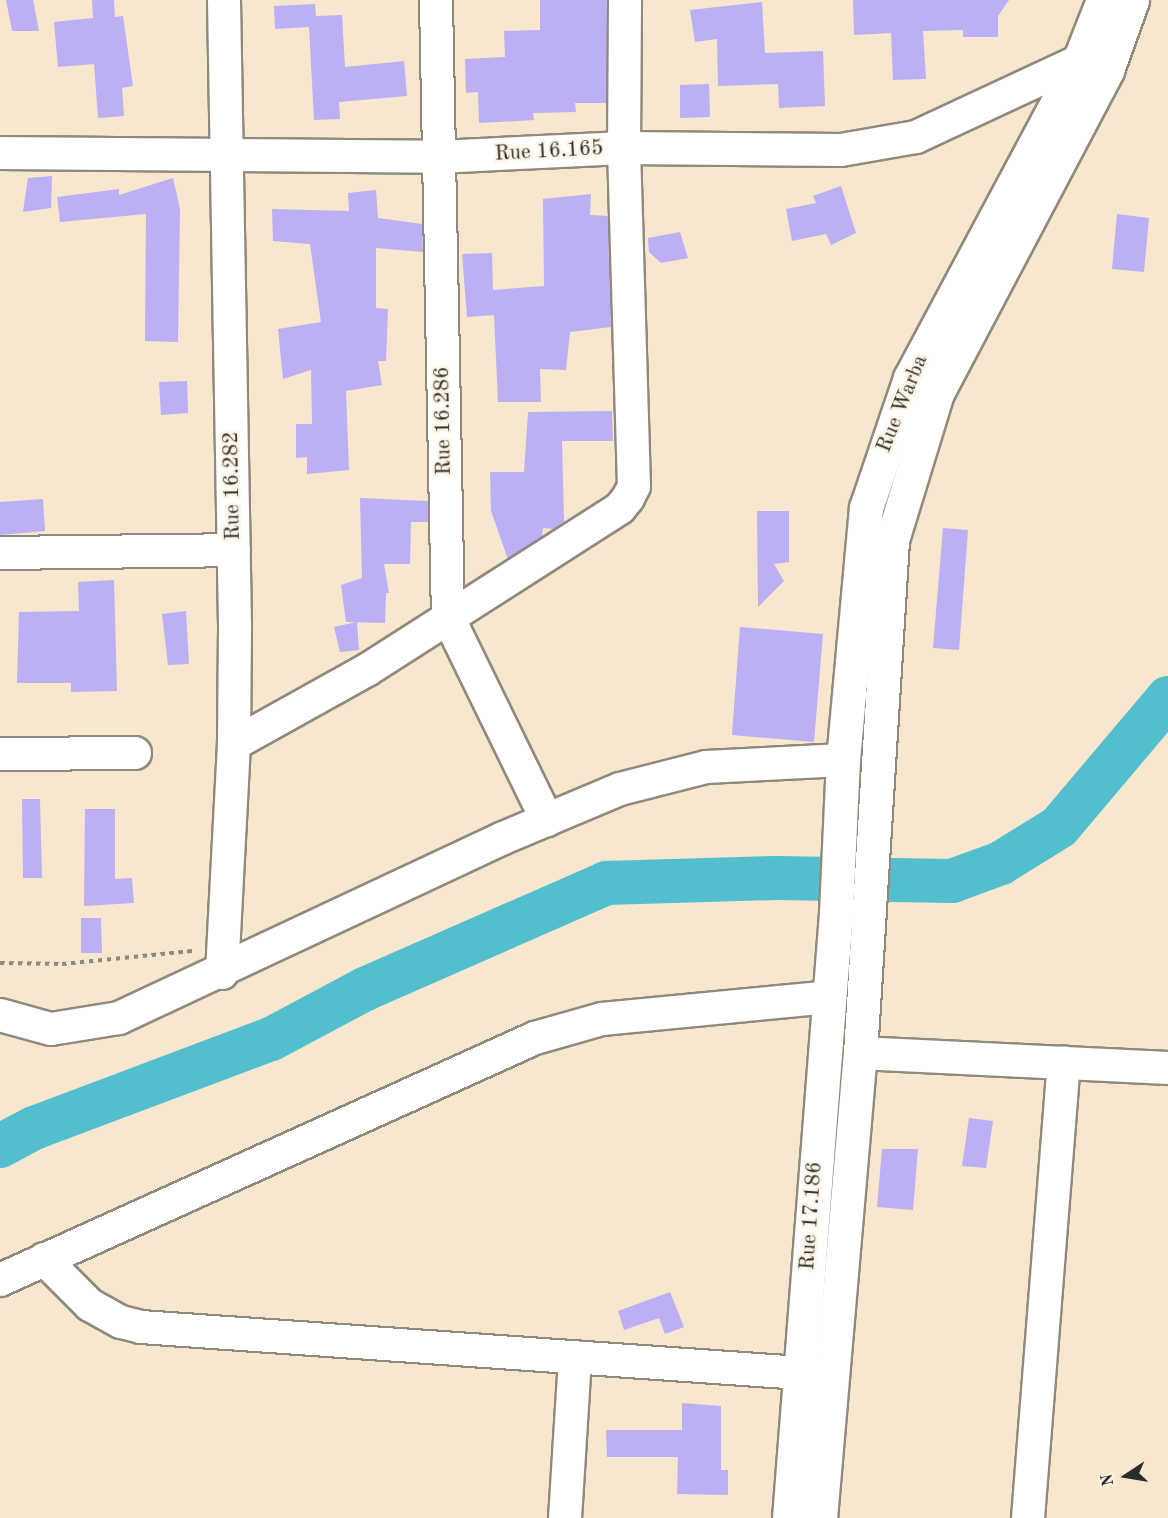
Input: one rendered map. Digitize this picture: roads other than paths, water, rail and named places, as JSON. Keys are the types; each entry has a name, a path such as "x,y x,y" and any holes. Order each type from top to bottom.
{"main road":[{"name":"Rue Warba","path":"836,913 843,760 866,508 885,445 910,378 1079,61 1103,0"},
{"path":"820,1518 860,1053 892,540 911,472 938,393 1107,70 1132,0"},
{"name":"Rue 17.186","path":"789,1518 836,913"}],"street":[{"name":"Rue 16.282","path":"222,960 234,744 234,550 225,156 224,0"},
{"name":"Rue 16.286","path":"436,0 448,617 548,820"},
{"path":"234,744 305,707 620,508 634,486 624,148 625,0"},
{"name":"Rue 16.165","path":"0,153 438,157 624,148 841,150 916,137 1079,61"},
{"path":"0,553 234,550"},
{"path":"0,754 135,753"},
{"path":"0,1015 51,1029 88,1026 119,1018 222,960 621,789 706,767 843,760"},
{"path":"0,1280 535,1038 602,1019 829,997"},
{"path":"860,1053 1168,1068"},
{"path":"1028,1518 1064,1062"},
{"path":"44,1259 90,1305 122,1322 141,1327 801,1372"},
{"path":"564,1518 576,1358"}],"waterway":[{"path":"0,1146 34,1128 271,1039 365,989 606,883 777,878 952,881 1001,863 1059,827 1168,698"}]}
